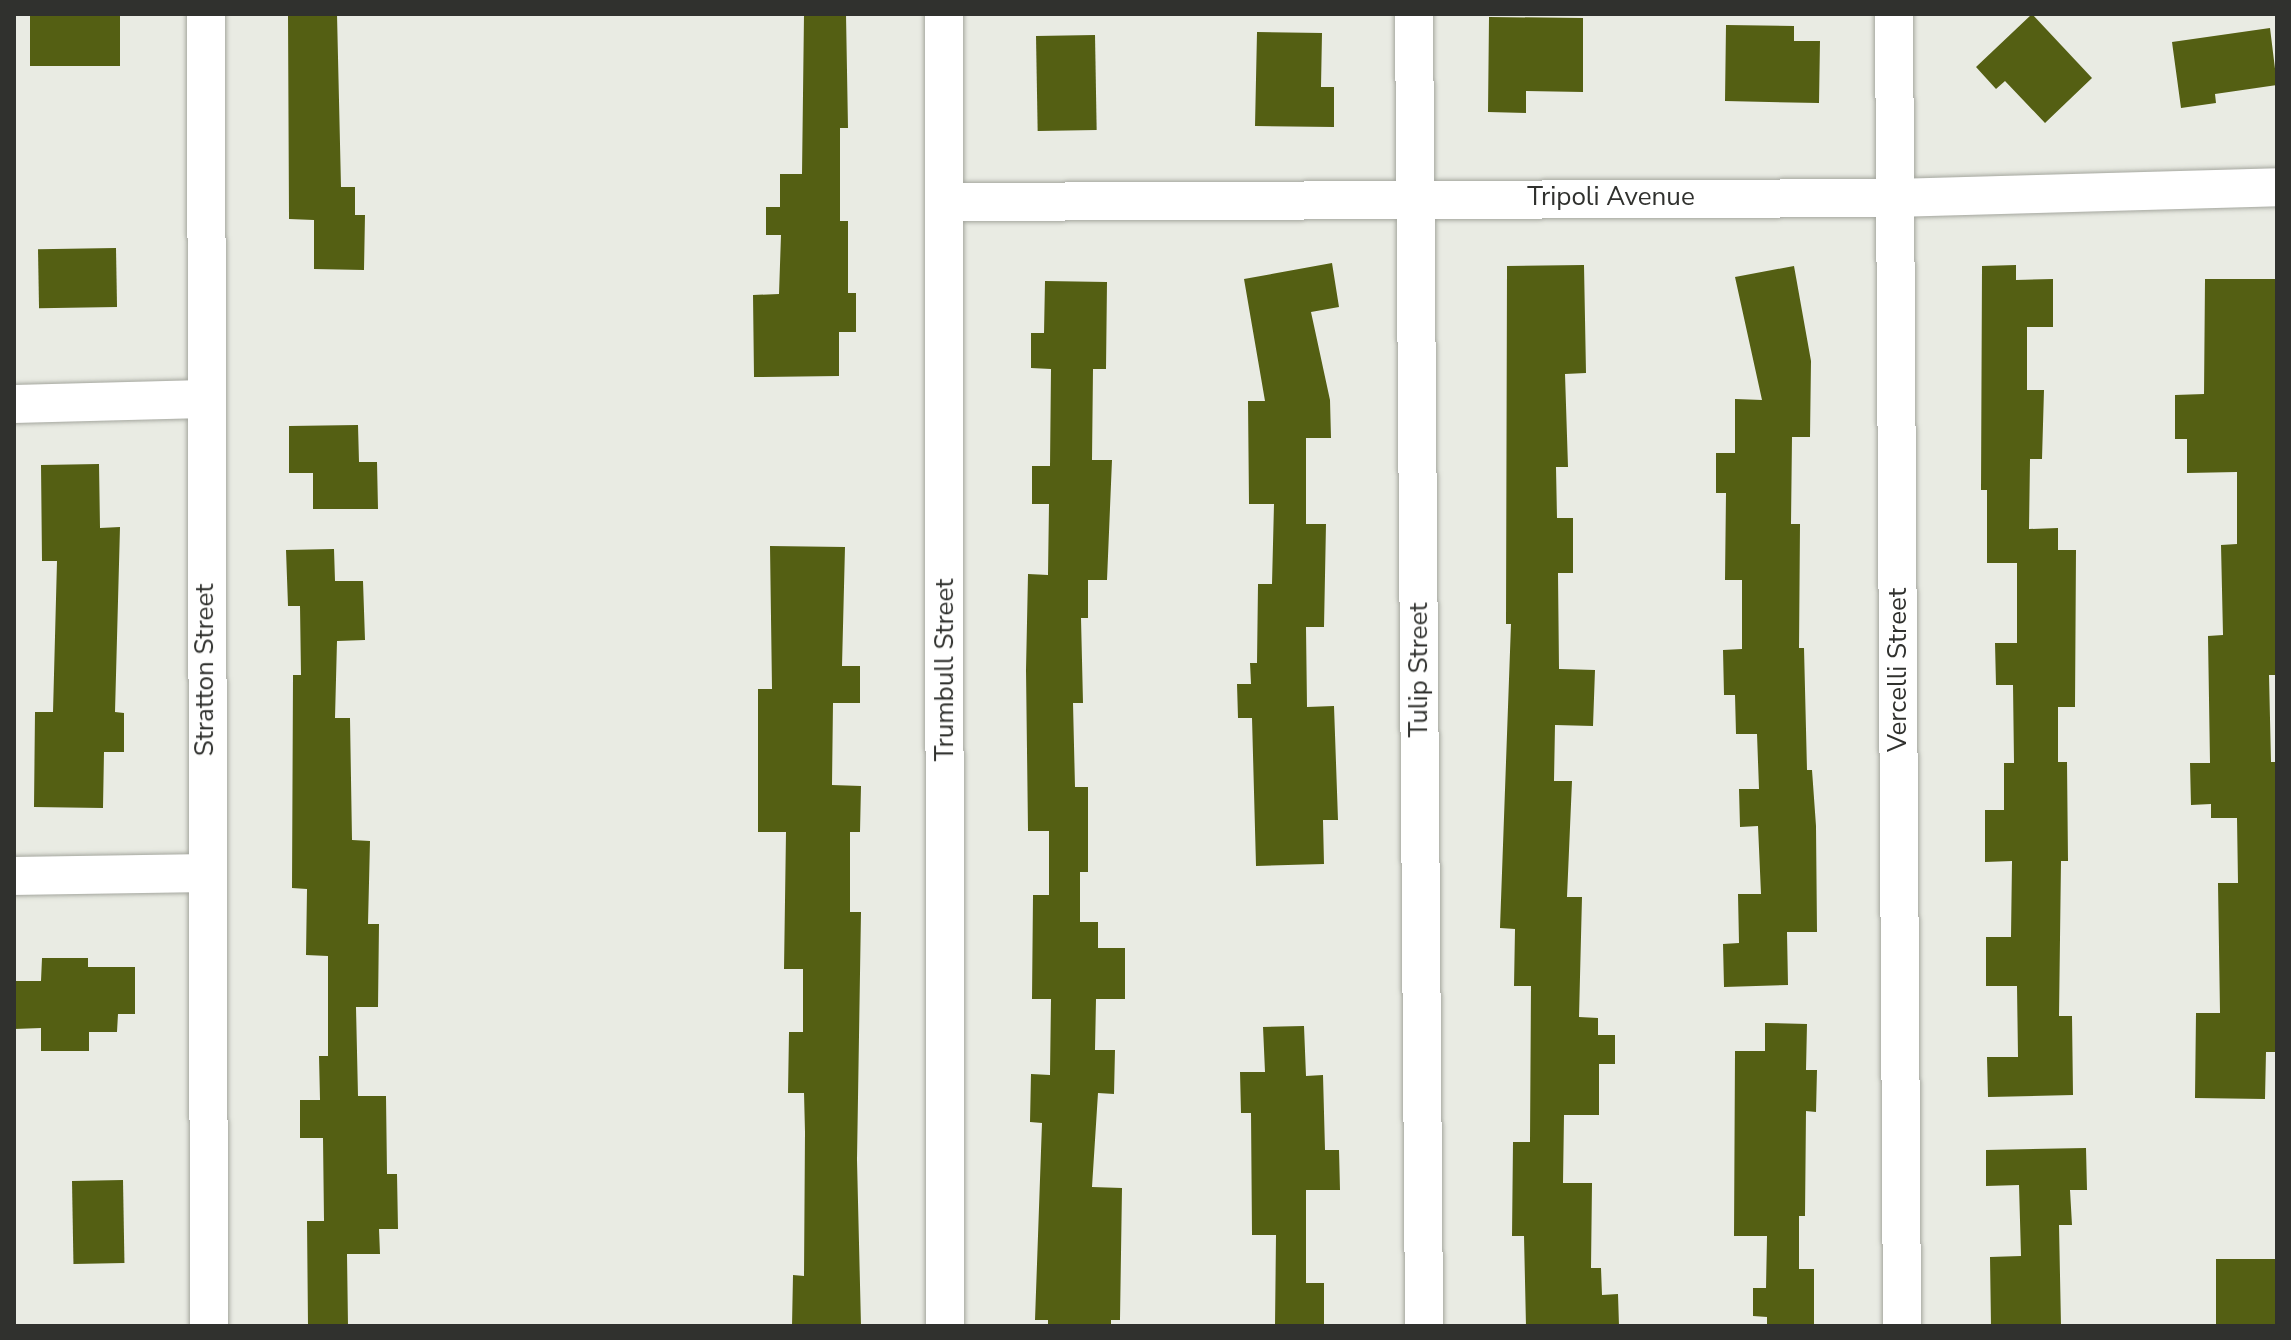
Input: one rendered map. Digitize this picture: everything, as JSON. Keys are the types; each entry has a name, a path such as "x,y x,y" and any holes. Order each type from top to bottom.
{"street":[{"name":"Stratton Street","path":"206,14 204,399 209,1326"},
{"name":"Trumbull Street","path":"944,14 945,1326"},
{"name":"Tulip Street","path":"1414,14 1424,1326"},
{"name":"Vercelli Street","path":"1894,14 1902,1326"},
{"name":"Tripoli Avenue","path":"946,202 1415,197 1895,198 2277,187"},
{"path":"14,404 204,399"},
{"path":"14,876 206,873"}],"building":[{"path":"30,14 120,14 120,66 30,66"},
{"path":"288,14 337,14 341,187 355,187 355,215 365,215 364,270 314,269 314,220 289,219"},
{"path":"804,14 846,14 848,128 840,128 840,221 848,221 848,293 856,293 856,332 839,332 839,376 754,377 753,295 779,294 781,235 766,235 766,207 780,207 780,174 802,174"},
{"path":"2032,14 2092,78 2045,123 2005,81 1996,89 1976,67"},
{"path":"1489,17 1583,18 1583,92 1526,91 1526,113 1488,112"},
{"path":"1726,25 1794,26 1794,41 1820,41 1819,103 1725,101"},
{"path":"2270,28 2277,85 2215,94 2216,103 2181,108 2172,42"},
{"path":"1257,32 1322,33 1321,87 1334,87 1334,127 1255,126"},
{"path":"1095,35 1097,130 1038,131 1036,36"},
{"path":"116,248 117,307 39,308 38,249"},
{"path":"1332,263 1339,307 1311,312 1330,400 1331,438 1306,438 1306,524 1326,524 1324,627 1306,627 1307,707 1334,706 1338,820 1323,820 1324,864 1256,866 1252,718 1238,718 1237,684 1251,684 1250,663 1257,663 1258,584 1272,584 1274,504 1249,504 1248,401 1265,401 1244,279"},
{"path":"1584,265 1586,373 1565,374 1568,467 1556,467 1557,518 1573,518 1573,573 1558,573 1559,669 1595,670 1593,726 1555,725 1554,781 1572,781 1567,897 1582,897 1579,1017 1598,1018 1598,1035 1615,1035 1615,1064 1599,1064 1599,1115 1564,1115 1563,1183 1592,1183 1591,1268 1601,1268 1602,1295 1618,1294 1619,1326 1526,1326 1524,1236 1512,1236 1513,1142 1530,1142 1531,986 1514,986 1515,929 1500,928 1511,624 1506,624 1507,266"},
{"path":"2016,265 2016,280 2053,279 2053,327 2027,327 2027,390 2044,390 2042,459 2030,459 2029,529 2058,528 2058,550 2076,550 2075,707 2058,707 2058,762 2067,762 2068,861 2061,861 2059,1016 2072,1016 2073,1095 1988,1097 1987,1057 2018,1057 2017,986 1986,986 1986,937 2011,937 2012,861 1985,862 1985,810 2004,810 2004,763 2014,763 2013,685 1996,685 1995,643 2017,643 2017,563 1987,563 1987,490 1981,490 1982,266"},
{"path":"1794,266 1811,361 1810,437 1792,437 1791,524 1800,524 1799,648 1804,648 1807,770 1812,770 1816,826 1817,932 1787,932 1788,985 1724,987 1723,944 1739,943 1738,894 1761,894 1758,826 1740,827 1739,789 1759,789 1757,734 1736,734 1735,695 1724,695 1723,650 1742,649 1742,580 1725,580 1726,493 1716,493 1716,453 1735,453 1735,399 1762,400 1735,277"},
{"path":"2205,279 2277,279 2277,675 2269,675 2271,762 2277,762 2277,1052 2266,1052 2265,1099 2195,1098 2196,1013 2220,1013 2218,883 2238,883 2237,818 2211,818 2211,804 2191,805 2190,763 2210,763 2208,636 2223,635 2221,545 2237,544 2237,472 2187,473 2187,439 2175,439 2175,395 2204,394"},
{"path":"1045,281 1107,282 1106,369 1093,369 1092,460 1112,460 1107,580 1088,580 1088,618 1081,618 1083,703 1073,703 1075,787 1088,787 1088,872 1080,872 1080,922 1098,922 1098,948 1125,948 1125,999 1096,999 1095,1050 1115,1050 1114,1094 1098,1093 1092,1187 1122,1188 1120,1320 1111,1320 1111,1326 1048,1326 1048,1320 1035,1320 1042,1123 1030,1122 1031,1074 1050,1075 1051,999 1032,999 1033,895 1049,895 1049,831 1028,831 1026,670 1028,574 1048,575 1049,504 1032,504 1032,466 1050,466 1051,369 1031,368 1031,333 1044,333"},
{"path":"358,425 359,462 377,462 378,509 313,509 313,473 289,473 289,426"},
{"path":"99,464 100,528 120,527 115,712 124,713 124,752 104,752 103,808 34,807 35,712 53,712 57,561 42,561 41,465"},
{"path":"770,546 845,547 842,666 860,666 860,703 833,703 832,785 861,786 860,832 850,832 850,912 861,912 857,1160 861,1326 792,1326 793,1275 804,1276 805,1132 804,1093 788,1093 789,1032 803,1032 803,969 784,969 786,832 758,832 758,689 772,689"},
{"path":"334,549 335,581 363,581 365,640 337,641 335,718 350,718 352,840 370,841 368,924 379,924 378,1007 356,1007 358,1096 386,1096 387,1174 397,1174 398,1229 379,1229 380,1254 347,1254 348,1326 308,1326 307,1221 324,1221 323,1138 300,1138 300,1100 320,1100 319,1056 328,1056 328,956 306,955 307,889 292,888 293,675 301,675 300,606 288,606 286,550"},
{"path":"42,958 88,958 88,967 135,967 135,1014 118,1014 117,1032 89,1032 89,1051 41,1051 41,1028 14,1029 14,981 41,981"},
{"path":"1765,1023 1807,1024 1806,1070 1817,1070 1816,1112 1806,1111 1805,1216 1799,1216 1799,1269 1814,1269 1814,1326 1767,1326 1767,1317 1753,1316 1753,1288 1766,1288 1767,1236 1734,1236 1735,1051 1765,1051"},
{"path":"1304,1026 1306,1076 1323,1075 1325,1150 1339,1150 1340,1190 1306,1190 1306,1283 1324,1283 1324,1326 1275,1326 1276,1235 1252,1235 1251,1113 1241,1113 1240,1072 1265,1072 1263,1027"},
{"path":"2086,1148 2087,1190 2070,1190 2072,1225 2059,1225 2061,1326 1991,1326 1990,1257 2021,1256 2019,1185 1986,1186 1986,1150"},
{"path":"123,1180 124,1263 73,1264 72,1181"},
{"path":"2216,1259 2277,1259 2277,1326 2216,1326"}]}
